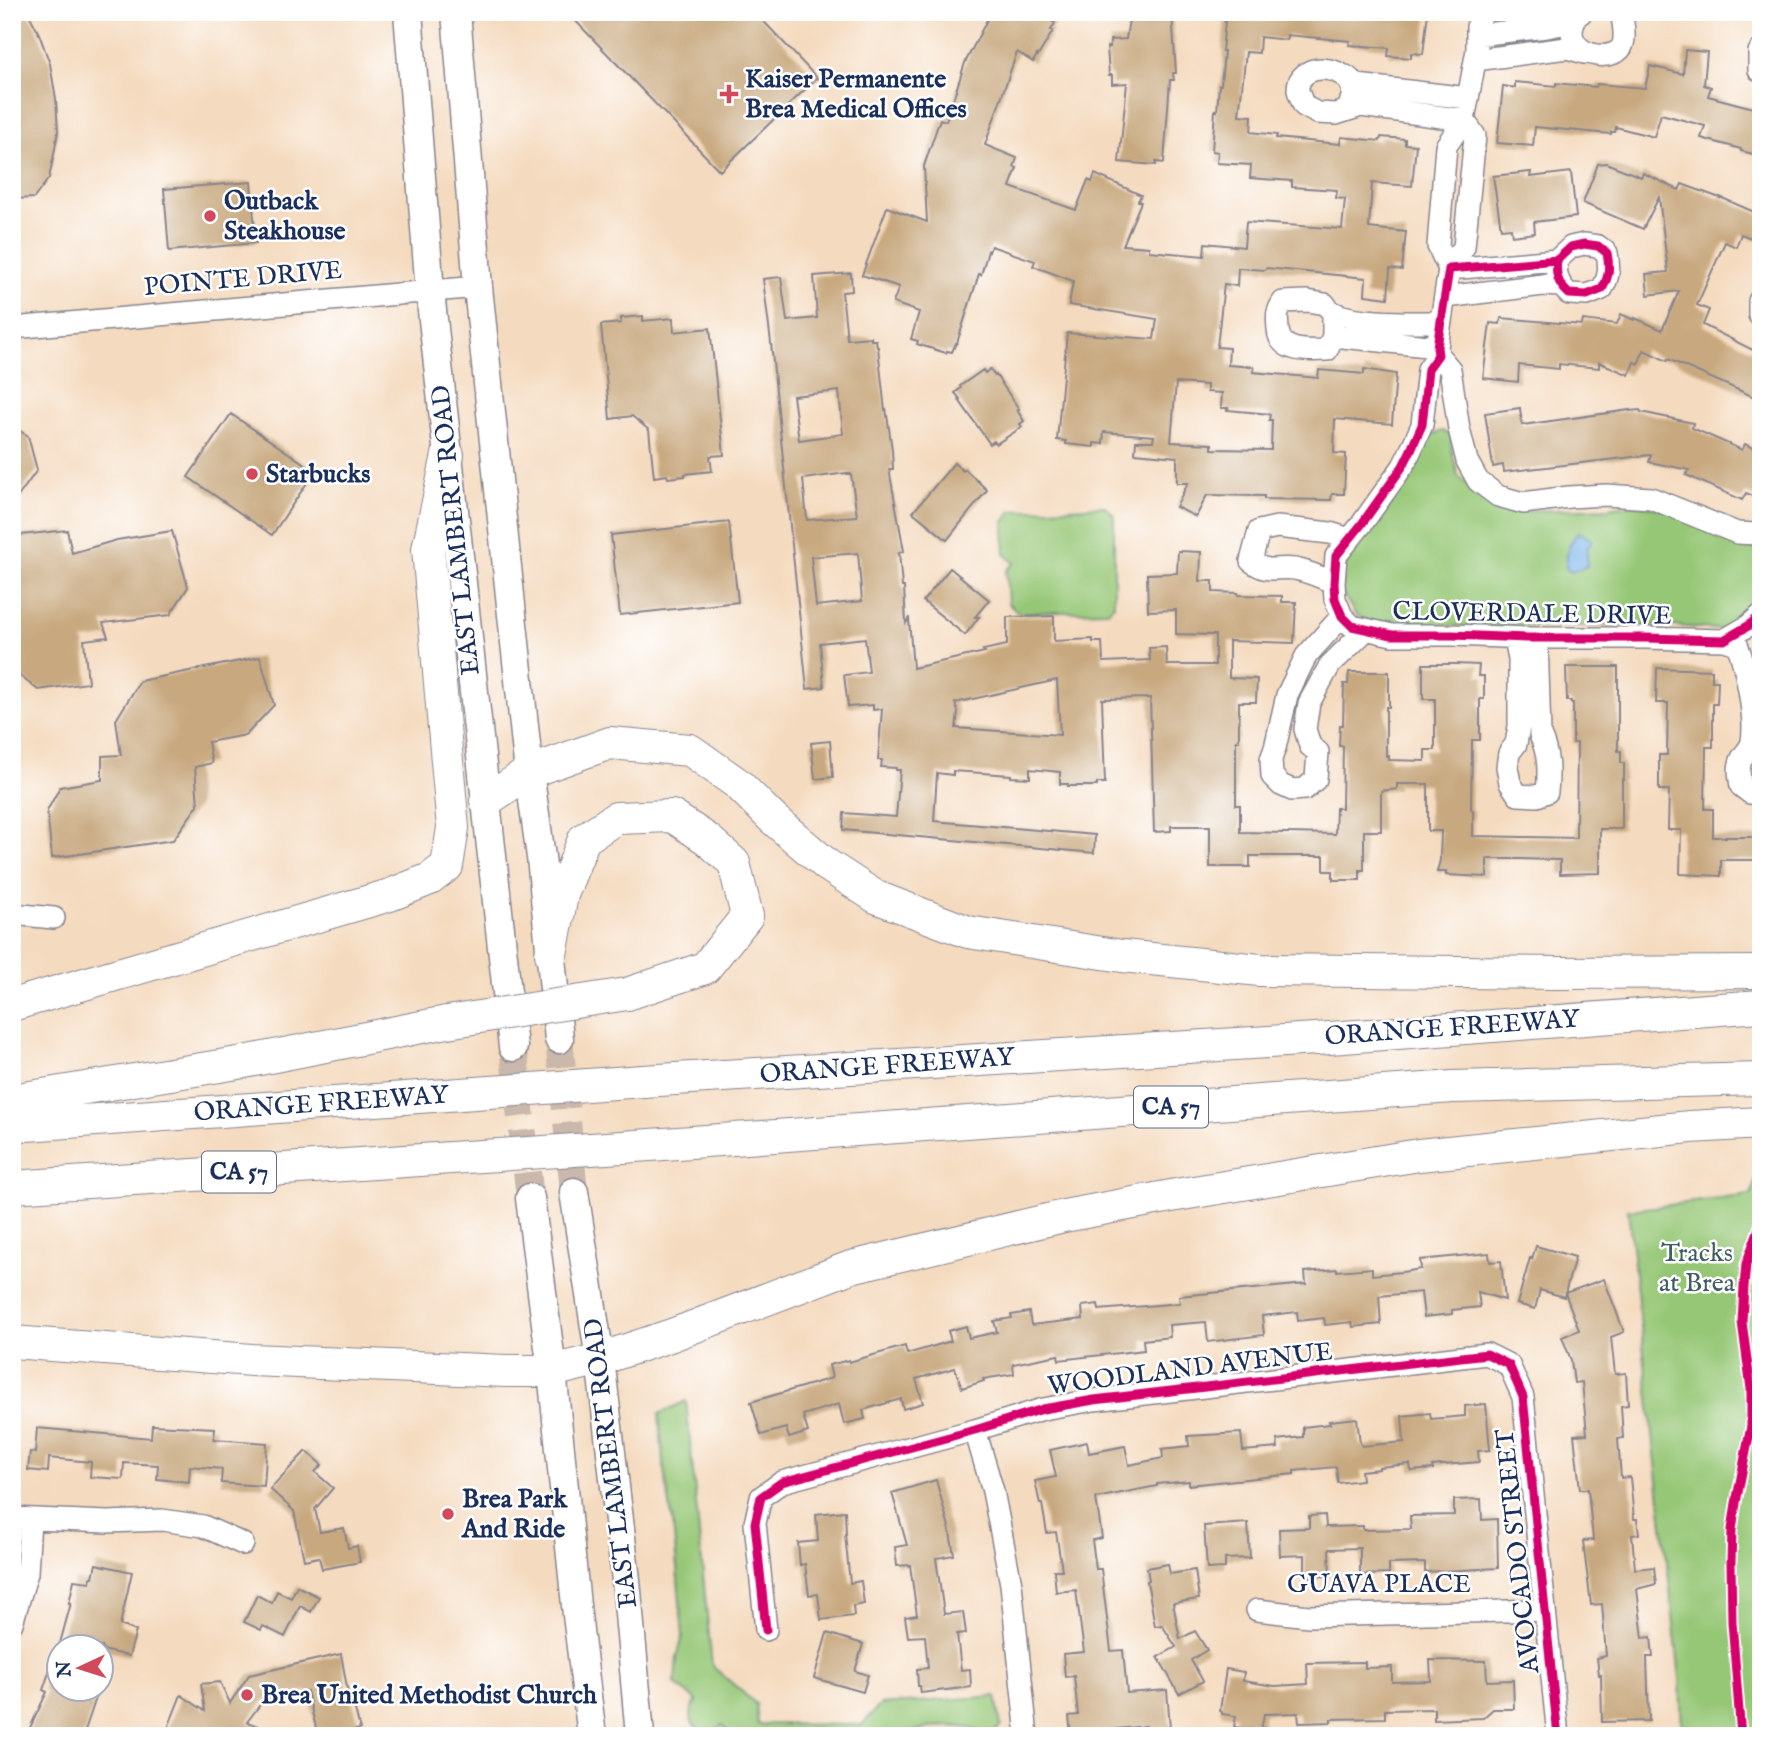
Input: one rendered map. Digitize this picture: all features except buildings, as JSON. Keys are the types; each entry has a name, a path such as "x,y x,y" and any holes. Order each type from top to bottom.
{"highway":[{"path":"12,1005 390,895 430,879 447,866 453,828 428,549 448,455"},
{"path":"486,801 529,772 610,743 690,750 738,784 827,866 876,897 968,932 1122,956 1261,970 1757,972"},
{"path":"12,1100 244,1062 447,1022 627,994 705,968 747,916 734,863 707,839 672,816 616,818 584,839 562,895 551,954"},
{"name":"ORANGE FREEWAY","path":"12,1126 1317,1039 1751,1006"},
{"name":"CA 57","path":"12,1187 622,1147 1453,1087 1761,1079"},
{"path":"12,1342 265,1360 552,1371 600,1359 672,1335 851,1267 1064,1216 1419,1155 1690,1127 1761,1123"}],"main road":[{"name":"EAST LAMBERT ROAD","path":"408,12 430,292 513,1047"},
{"name":"EAST LAMBERT ROAD","path":"456,12 478,288 559,1039"},
{"name":"EAST LAMBERT ROAD","path":"574,1192 600,1359 626,1580 640,1736"},
{"name":"EAST LAMBERT ROAD","path":"530,1198 592,1736"}],"street":[{"path":"1475,60 1567,48 1592,55 1618,52 1623,47 1624,32 1622,16 1617,12"},
{"path":"1580,14 1572,31 1575,43 1584,53"},
{"path":"1275,748 1292,744 1310,746 1318,752 1316,779 1305,789 1292,790 1281,785 1272,776 1271,759 1287,695 1306,656 1342,616 1335,599 1336,556 1403,466 1422,425 1428,369 1438,351 1449,269 1438,246 1446,146 1464,120 1477,50 1476,21 1547,27 1567,23 1580,14"},
{"path":"1761,50 1761,71"},
{"path":"1464,120 1361,106 1336,114 1317,113 1304,106 1298,90 1301,78 1310,70 1332,69 1357,85 1468,98"},
{"path":"1346,76 1352,88 1348,110"},
{"path":"1584,244 1598,246 1607,253 1609,278 1602,289 1587,295 1569,294 1560,286 1555,272 1557,260 1571,247 1584,244"},
{"path":"1449,269 1557,260"},
{"path":"1445,297 1543,285 1560,286"},
{"name":"POINTE DRIVE","path":"12,328 478,288"},
{"path":"1761,298 1761,317"},
{"path":"1333,312 1334,336 1327,350 1304,351 1285,345 1278,337 1277,312 1283,302 1307,300 1325,304 1328,310 1333,312 1344,317 1441,322"},
{"path":"1334,336 1438,351 1450,369 1467,461 1478,481 1498,496 1523,503 1606,495 1651,498 1737,533 1759,535"},
{"path":"1422,425 1437,420 1448,421 1459,429"},
{"path":"1334,583 1315,574 1293,569 1263,569 1251,561 1259,531 1277,527 1330,533 1350,539"},
{"path":"1724,640 1761,615"},
{"name":"CLOVERDALE DRIVE","path":"1342,616 1352,626 1392,635 1724,640"},
{"path":"1761,625 1758,634 1761,642"},
{"path":"1310,746 1305,729 1309,703 1330,664 1366,630"},
{"path":"1515,638 1519,659 1519,726 1516,744 1509,753 1507,767 1510,783 1518,795 1537,796 1547,792 1549,771 1546,747 1540,735 1537,638"},
{"path":"1724,640 1737,644 1744,663 1753,726 1754,751 1742,757 1738,771 1741,786 1751,793 1761,794"},
{"path":"1516,744 1536,741 1546,747"},
{"path":"12,914 54,918"},
{"name":"WOODLAND AVENUE","path":"766,1630 755,1523 761,1497 782,1482 1043,1409 1094,1399 1488,1354 1509,1365"},
{"name":"AVOCADO STREET","path":"1509,1365 1523,1397 1558,1736"},
{"path":"975,1430 993,1491 1011,1584 1027,1736"},
{"path":"12,1623 27,1573 21,1518 107,1522 162,1520 203,1526 243,1544"},
{"name":"GUAVA PLACE","path":"1257,1610 1309,1616 1544,1610"}],"green space":[{"path":"1442,431 1451,435 1458,476 1489,502 1523,511 1609,508 1632,504 1671,510 1757,550 1761,555 1761,600 1735,626 1726,630 1672,626 1413,626 1376,624 1356,615 1341,591 1342,568 1389,506 1426,437"},
{"path":"1105,506 1114,515 1114,605 1108,611 1018,613 1008,603 1006,571 1014,563 1005,554 1004,522 1012,511"},
{"name":"Tracks at Brea","path":"1761,1163 1761,1731 1682,1732 1680,1679 1628,1210 1751,1195"},
{"path":"686,1401 712,1666 756,1704 758,1724 862,1725 880,1705 996,1696 1001,1726 989,1736 971,1729 951,1726 901,1736 732,1736 722,1725 708,1732 696,1727 691,1716 697,1701 675,1684 677,1657 683,1636 673,1523 664,1470 659,1414"}],"water":[{"path":"1579,532 1592,540 1587,548 1587,566 1571,572 1566,569 1567,554 1572,540"}],"tunnel":[{"path":"559,1039 574,1192"},
{"path":"513,1047 530,1198"}],"cycle path":[{"path":"1557,260 1558,279 1569,294 1587,295 1602,289 1608,272 1607,253 1598,246 1584,244 1571,247 1557,260 1449,269 1438,355 1428,369 1422,425 1403,466 1336,556 1335,599 1342,616 1352,626 1392,635 1724,640 1761,615"},
{"path":"1741,1736 1732,1622 1732,1530 1751,1426 1751,1389 1742,1322 1746,1264 1761,1223"},
{"path":"766,1630 755,1523 761,1497 782,1482 1043,1409 1094,1400 1487,1354 1509,1365 1523,1397 1558,1736"}],"place":[{"name":"Kaiser Permanente Brea Medical Offices","path":"729,94"},
{"name":"Outback Steakhouse","path":"210,216"},
{"name":"Starbucks","path":"252,474"},
{"name":"Brea Park And Ride","path":"448,1514"},
{"name":"Brea United Methodist Church","path":"247,1695"}]}
